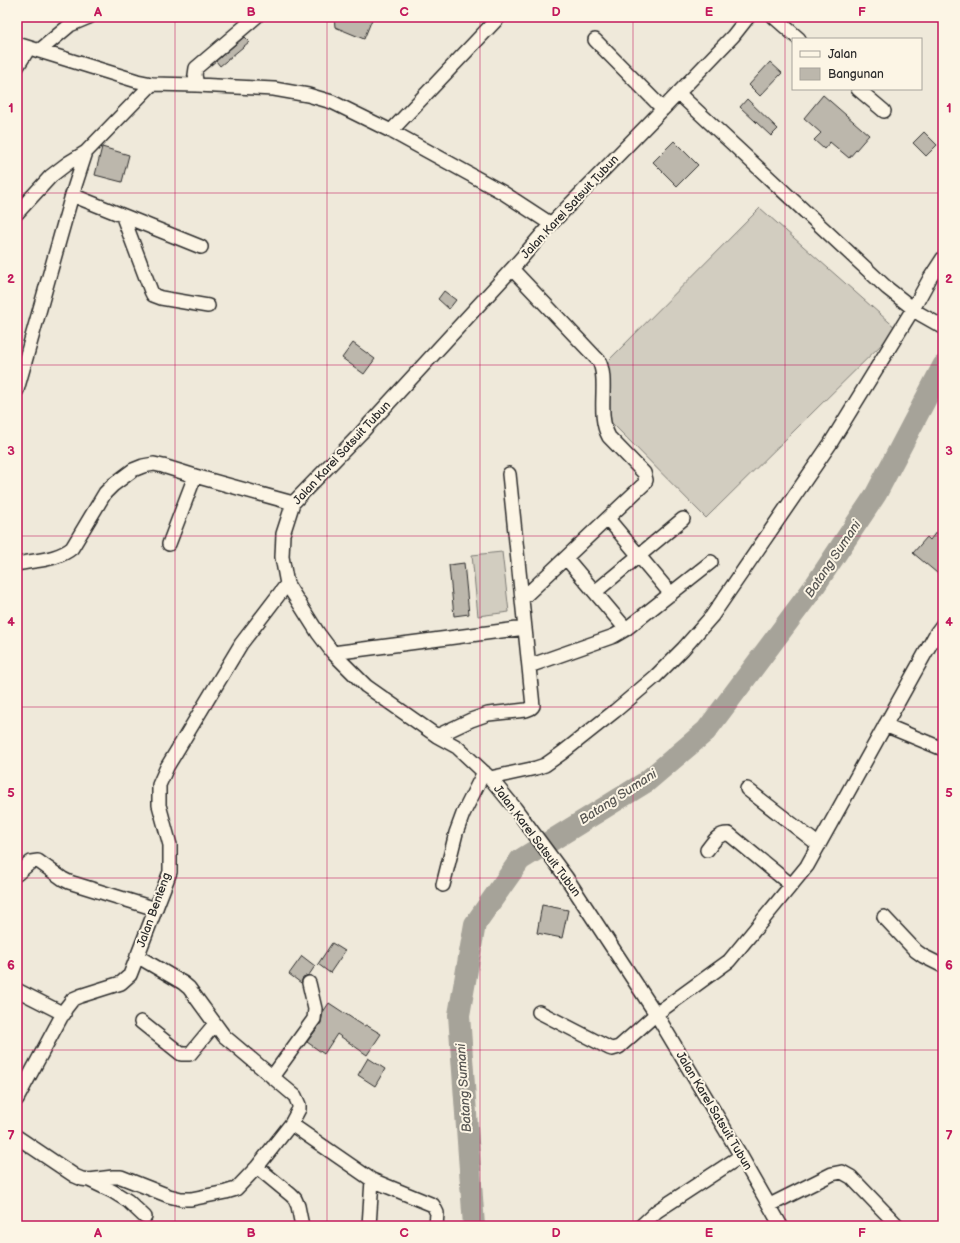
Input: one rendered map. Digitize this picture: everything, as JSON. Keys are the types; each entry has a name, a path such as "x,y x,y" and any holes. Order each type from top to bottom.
{"street":[{"path":"17,67 28,48 70,25 89,17"},
{"path":"197,85 195,75 196,68 256,17"},
{"path":"391,131 499,17"},
{"name":"Jalan Karel Satsuit Tubun","path":"748,17 663,110 551,224 512,269 361,434 293,503 283,534 282,558 286,584 333,653 366,686 437,736 457,747 487,775 515,808 566,877 656,1014 781,1226"},
{"path":"774,17 798,38"},
{"path":"595,40 663,110"},
{"path":"28,48 137,82 152,84 274,89 308,95 332,102 391,131 502,192 551,224"},
{"path":"17,213 51,176 86,152 152,84"},
{"path":"859,90 884,111"},
{"path":"678,93 887,288 916,312 943,327"},
{"path":"17,390 72,195 86,152"},
{"path":"72,195 123,217 201,246"},
{"path":"123,217 153,294 161,298 208,306"},
{"path":"443,884 456,833 463,814 487,775 518,773 545,765 562,753 655,677 683,649 712,616 826,450 916,312 930,278 943,258"},
{"path":"512,269 599,361 602,369 602,413 606,432 645,476 646,480 644,484 608,519 522,599"},
{"path":"17,564 60,555 67,552 72,548 105,494 113,485 134,470 154,464 293,503"},
{"path":"437,736 471,720 488,714 526,710 531,708 533,703 509,474"},
{"path":"169,544 195,476"},
{"path":"608,519 671,594"},
{"path":"595,592 683,519"},
{"path":"566,558 626,629"},
{"path":"529,666 608,639 626,629 711,562"},
{"name":"Jalan Benteng","path":"17,1099 66,1008 73,999 121,983 130,975 170,872 170,845 159,805 159,786 167,767 241,644 286,584"},
{"path":"539,1012 612,1050 619,1047 656,1014 729,961 811,860 937,632 943,624"},
{"path":"333,653 525,628"},
{"path":"886,725 943,748"},
{"path":"748,789 819,845"},
{"path":"707,850 719,835 730,834 791,885"},
{"path":"18,871 31,862 38,861 69,882 156,909"},
{"path":"884,917 916,951 943,966"},
{"path":"17,1137 75,1176 82,1179 89,1180 121,1177 169,1196 181,1199 191,1199 236,1189 257,1167 291,1124 299,1109 298,1100 224,1036 189,988 137,956"},
{"path":"272,1077 314,1019 315,1009 309,983"},
{"path":"17,990 64,1014"},
{"path":"141,1022 181,1054 190,1054 214,1024"},
{"path":"291,1124 372,1180 434,1205 437,1212 436,1226"},
{"path":"641,1226 657,1211 741,1156"},
{"path":"257,1167 295,1200 302,1226"},
{"path":"770,1205 832,1174 842,1172 851,1177 898,1226"},
{"path":"89,1180 112,1191 128,1201 145,1217"},
{"path":"369,1226 372,1180"}],"shaded area":[{"path":"760,208 897,329 706,518 609,420 602,367"},
{"path":"502,552 509,612 478,616 472,555"}],"building":[{"path":"334,17 373,17 364,39 335,27"},
{"path":"244,37 249,42 220,66 216,61"},
{"path":"770,62 782,73 760,96 749,85"},
{"path":"823,95 869,135 849,158 830,142 824,149 814,140 821,133 804,118"},
{"path":"747,99 778,129 771,136 740,107"},
{"path":"924,132 937,145 926,156 913,143"},
{"path":"674,141 698,165 677,186 653,162"},
{"path":"102,147 129,155 122,182 95,175"},
{"path":"444,291 456,300 449,309 438,299"},
{"path":"353,343 375,359 364,374 342,358"},
{"path":"943,523 943,566 937,573 913,553 927,537 930,540"},
{"path":"464,563 469,614 454,616 449,565"},
{"path":"542,905 568,910 562,938 537,933"},
{"path":"332,943 345,951 330,973 318,964"},
{"path":"302,956 315,966 309,975 303,977 301,983 289,974"},
{"path":"329,1003 364,1026 366,1025 381,1034 367,1055 337,1034 324,1054 307,1042 321,1023 323,1012"},
{"path":"368,1058 385,1069 375,1086 358,1075"}],"waterway":[{"name":"Batang Sumani","path":"474,1226 459,1015 475,924 520,860 646,782 706,731 814,587 876,494 943,366"}]}
